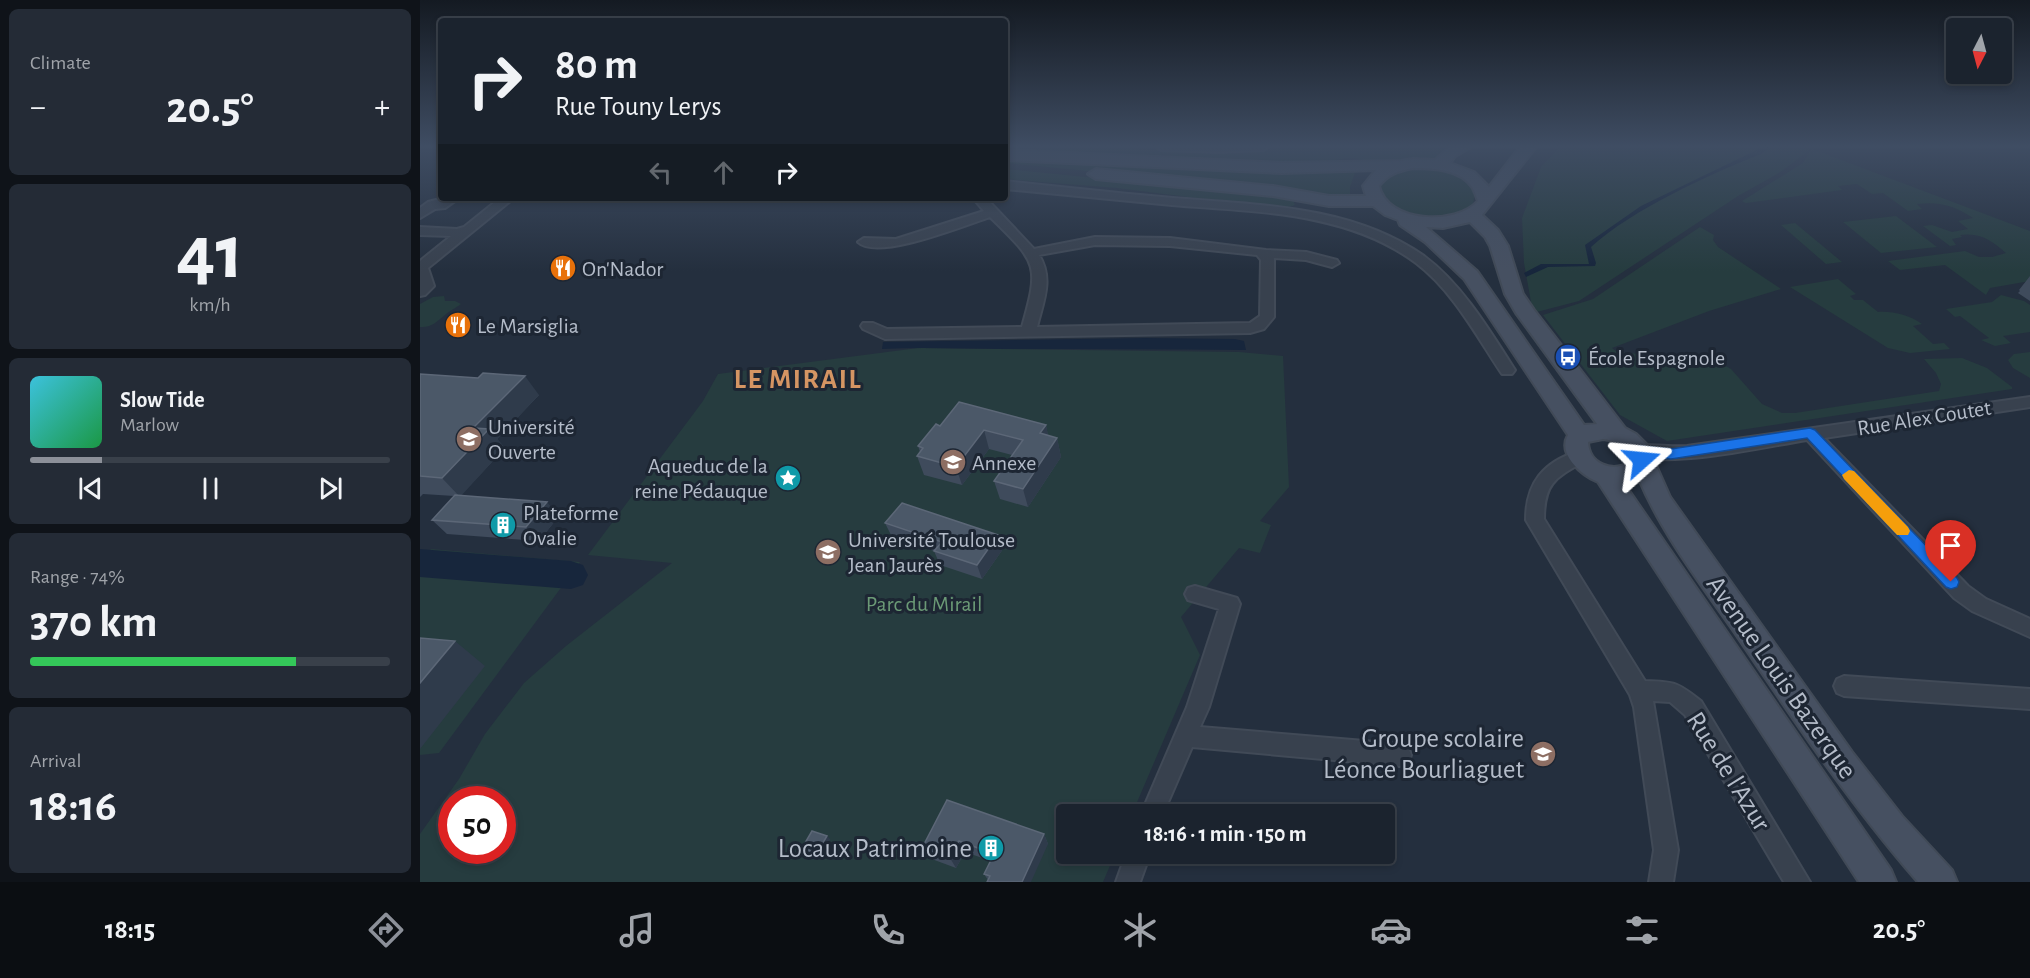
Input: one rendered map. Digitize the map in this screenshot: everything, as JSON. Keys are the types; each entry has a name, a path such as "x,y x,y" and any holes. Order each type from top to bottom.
{"main road":[{"path":"1236,188 1383,206 1412,219 1431,222 1451,221 1472,215 1483,206 1485,194 1481,188"},
{"path":"1373,188 1372,193 1383,206"},
{"path":"1485,200 1494,188"},
{"name":"Avenue Louis Bazerque","path":"1383,206 1431,238 1471,274 1579,447 1586,465 1606,475 1879,882"},
{"name":"Avenue Louis Bazerque","path":"1472,215 1491,233 1499,246 1507,276 1526,313 1617,434 1634,444 1641,455 1660,501 1841,763 1891,827 1940,882"},
{"path":"1579,447 1596,430 1617,434"},
{"path":"1606,475 1627,476 1635,472 1641,467 1641,455"}],"street":[{"path":"1037,188 1288,213 1359,229 1381,237 1418,258 1438,276 1458,300 1507,370"},
{"path":"1287,193 1300,201 1297,209 1288,213"},
{"path":"420,214 437,201"},
{"path":"420,292 427,286 421,268 423,265 504,201"},
{"path":"982,201 1031,254 1041,275 1028,333"},
{"path":"864,242 897,243 992,212"},
{"path":"420,231 458,233 467,230"},
{"path":"1031,254 1095,241 1159,242 1251,250 1266,254 1306,256 1332,263"},
{"path":"868,326 885,334 1250,328 1259,326 1267,317 1266,254"},
{"name":"Rue Alex Coutet","path":"1641,455 1671,454 2030,402"},
{"path":"1810,433 1961,592 1979,605 2030,628"},
{"path":"1579,447 1549,473 1540,485 1534,504 1535,520 1639,691 1645,707 1666,850 1661,882"},
{"path":"1156,804 1187,736 1212,668 1230,604 1195,594"},
{"path":"1844,686 2030,699"},
{"name":"Rue de l'Azur","path":"1639,691 1674,692 1693,708 1798,882"},
{"path":"1187,736 1400,755"},
{"path":"1128,882 1134,864"}],"green space":[{"path":"1118,188 1197,188 1250,196 1292,198 1295,205 1282,209"},
{"path":"1254,188 1350,188 1350,198"},
{"path":"1381,188 1472,188 1475,193 1473,204 1464,211 1441,218 1428,218 1403,211 1383,198"},
{"path":"1533,188 1752,188 1579,301 1533,313 1524,263 1522,218"},
{"path":"1763,188 1842,190 1746,203 1742,201"},
{"path":"1863,188 1916,188 2030,231 2030,281 1990,288 1986,295 1945,265 1900,270 1888,261 1965,251 1979,257 1992,257 2006,253 1981,236 1968,234 1952,239 1956,245 1950,246 1923,226 1932,225 1952,232 1968,229 1958,221 1973,218 1960,210 1933,203 1917,204 1922,209 1908,211 1883,193 1872,194"},
{"path":"1896,216 1937,247 1881,253 1843,222"},
{"path":"1795,223 1842,262 1826,264 1781,225"},
{"path":"1700,227 1714,235 1713,240 1718,247 1781,289 1709,311 1612,348 1617,352 1716,361 1731,369 1762,404 1782,413 1795,413 1939,391 1941,384 1936,373 1924,359 1962,358 1987,368 2012,389 1667,441 1620,415 1543,315 1593,299"},
{"path":"1838,279 1856,294 1850,296 1854,300 1863,300 1878,312 1901,314 1912,318 1922,324 1913,326 1933,344 1944,343 1950,349 1910,353 1888,348 1790,287"},
{"path":"2001,295 2024,301 2030,305 2030,332 2003,336 2011,343 1995,346 1981,340 1989,338 1960,316 1955,317 1946,309 1992,302"},
{"path":"444,296 445,301 455,301 461,304 434,324 420,327 420,304 433,297"},
{"name":"Parc du Mirail","path":"918,348 1239,352 1283,356 1289,487 1260,521 1271,525 1260,553 1239,548 1181,617 1200,655 1136,804 1056,804 1056,864 1111,864 1103,882 420,882 420,834 438,809 438,864 516,864 516,786 454,786 485,734 524,683 566,646 672,563 588,555 703,401 718,374"},
{"path":"2030,352 2030,378 2013,368 2008,360 2014,354"},
{"path":"431,549 580,562 439,753 420,755 420,561"}],"water":[{"path":"1678,188 1684,188 1628,219 1591,247 1595,266 1548,267 1526,277 1524,273 1541,264 1589,264 1585,245 1641,206"},
{"path":"1235,339 1244,341 1246,350 882,349 883,342"}],"building":[{"path":"483,373 525,376 473,428 489,429 442,478 420,476 420,374 478,378"},
{"path":"959,402 1046,425 1040,433 1057,438 1023,489 994,481 1023,440 984,430 956,467 917,456 923,448 918,446 936,424 940,426"},
{"path":"455,495 547,502 526,527 432,520"},
{"path":"902,503 998,535 977,565 934,551 942,542 885,523"},
{"path":"420,638 455,641 420,683"},
{"name":"Locaux Patrimoine","path":"947,800 1044,834 1022,882 987,882 990,876 984,874 994,854 959,841 950,858 922,848"},
{"path":"812,831 827,836 817,853 802,848"}],"waterway":[{"path":"420,563 571,575"}],"slow traffic":[{"path":"1849,475 1902,531"}],"place":[{"name":"On'Nador","path":"563,268"},
{"name":"Le Marsiglia","path":"458,325"},
{"name":"École Espagnole","path":"1568,357"},
{"name":"Université Ouverte","path":"469,439"},
{"name":"Annexe","path":"953,462"},
{"name":"Aqueduc de la reine Pédauque","path":"788,478"},
{"name":"Plateforme Ovalie","path":"503,525"},
{"name":"Université Toulouse Jean Jaurès","path":"828,552"},
{"name":"Groupe scolaire Léonce Bourliaguet","path":"1543,754"},
{"name":"Locaux Patrimoine","path":"991,848"}],"district":[{"name":"LE MIRAIL","path":"798,378"}],"route":[{"path":"1642,460 1639,451 1671,454 1810,433 1951,582"}]}
